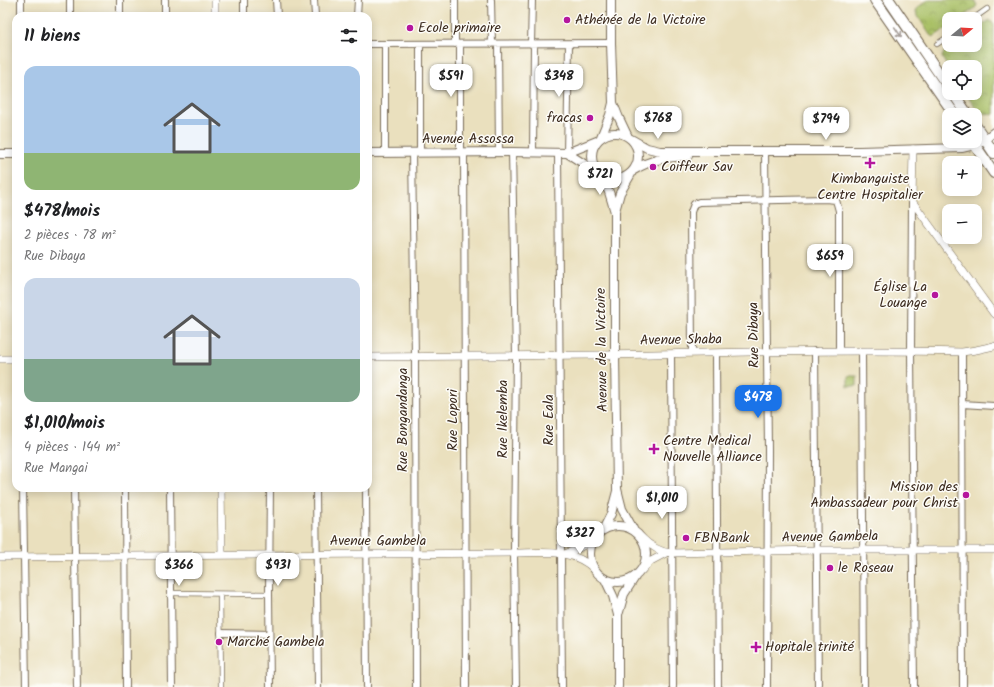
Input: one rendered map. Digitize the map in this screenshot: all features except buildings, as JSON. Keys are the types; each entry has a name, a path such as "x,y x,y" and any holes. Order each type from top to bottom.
{"highway":[{"path":"875,0 949,108"},
{"path":"889,0 942,78"},
{"path":"982,134 991,145"},
{"path":"977,148 994,174"}],"main road":[{"path":"611,0 613,103 610,115 599,139 593,147 591,154 594,168 600,174 609,192 614,212"},
{"path":"613,103 621,123 636,147 638,157 633,171 620,193 614,212"},
{"path":"991,145 994,132"},
{"path":"568,153 599,139 606,134 617,133 630,138 640,146 653,150 680,154 859,151 912,152 956,148"},
{"name":"Avenue Assossa","path":"372,153 568,153"},
{"path":"568,153 606,178 613,180 626,177 633,171 649,162 680,154"},
{"path":"0,154 12,154"},
{"name":"Avenue de la Victoire","path":"614,212 618,489"},
{"path":"618,489 622,509 628,522 641,537 645,545 646,554 642,570 635,577 624,594 618,615"},
{"path":"618,489 611,514 603,530 593,540 590,549 590,560 594,569 605,579 612,582 628,581 635,577"},
{"path":"603,530 614,525 621,525 633,529"},
{"path":"605,579 614,596 618,615 618,687"}],"street":[{"path":"21,0 21,12"},
{"path":"70,0 70,12"},
{"path":"120,0 120,12"},
{"path":"165,0 165,12"},
{"path":"215,0 215,12"},
{"path":"244,0 244,12"},
{"path":"276,0 277,12"},
{"path":"314,0 315,12"},
{"path":"357,12 358,0"},
{"name":"Rue Lopori","path":"455,0 462,152 465,355 466,687"},
{"path":"491,0 495,44 499,152"},
{"path":"532,0 534,152"},
{"path":"982,13 987,9"},
{"path":"937,44 942,41"},
{"path":"372,44 611,43"},
{"path":"385,44 385,153"},
{"name":"Rue Bongandanga","path":"416,687 416,152 420,44"},
{"path":"568,44 568,153"},
{"name":"Rue Ikelemba","path":"512,152 516,356 514,553 516,687"},
{"path":"912,152 911,351 914,549 914,687"},
{"name":"Rue Eala","path":"558,153 563,554 562,687"},
{"name":"Rue Dibaya","path":"765,153 768,551 767,687"},
{"path":"692,353 691,212 694,204 699,202 825,199 836,200 839,211 839,351"},
{"path":"912,201 994,314"},
{"name":"Avenue Shaba","path":"372,357 465,355 561,356 815,351 962,352 994,346"},
{"path":"815,351 818,687"},
{"path":"862,351 864,687"},
{"path":"962,352 963,687"},
{"path":"716,353 718,687"},
{"path":"671,354 669,553 673,687"},
{"path":"0,359 12,359"},
{"path":"962,404 994,406"},
{"path":"23,492 26,687"},
{"path":"74,492 77,687"},
{"path":"125,492 126,687"},
{"path":"170,492 172,687"},
{"path":"221,492 222,555"},
{"path":"270,492 270,687"},
{"path":"316,492 318,687"},
{"path":"366,492 367,687"},
{"path":"641,537 652,545 669,553"},
{"path":"563,554 579,548 593,540"},
{"name":"Avenue Gambela","path":"669,553 914,549 994,550"},
{"name":"Avenue Gambela","path":"0,557 514,553 563,554"},
{"path":"642,570 652,561 669,553"},
{"path":"563,554 581,559 594,569"},
{"path":"170,593 269,594"},
{"path":"220,594 221,687"},
{"path":"220,634 269,634"}],"green space":[{"path":"928,0 974,0 977,5 970,12 942,12 942,31 933,37 930,35 916,13 917,8"},
{"path":"990,20 994,25 994,114 992,115 982,113 982,108 976,108 970,100 982,100 982,60 944,60 942,57 944,52 982,52 982,25"},
{"path":"848,376 857,376 857,386 848,386"}],"place":[{"name":"Athénée de la Victoire","path":"567,20"},
{"name":"Ecole primaire","path":"410,28"},
{"name":"fracas","path":"590,118"},
{"name":"Kimbanguiste Centre Hospitalier","path":"870,163"},
{"name":"Coiffeur Sav","path":"653,167"},
{"name":"Église La Louange","path":"935,295"},
{"name":"Centre Medical Nouvelle Alliance","path":"654,449"},
{"name":"Mission des Ambassadeur pour Christ","path":"966,495"},
{"name":"FBNBank","path":"686,538"},
{"name":"le Roseau","path":"830,568"},
{"name":"Marché Gambela","path":"219,642"},
{"name":"Hopitale trinité","path":"756,647"}]}
